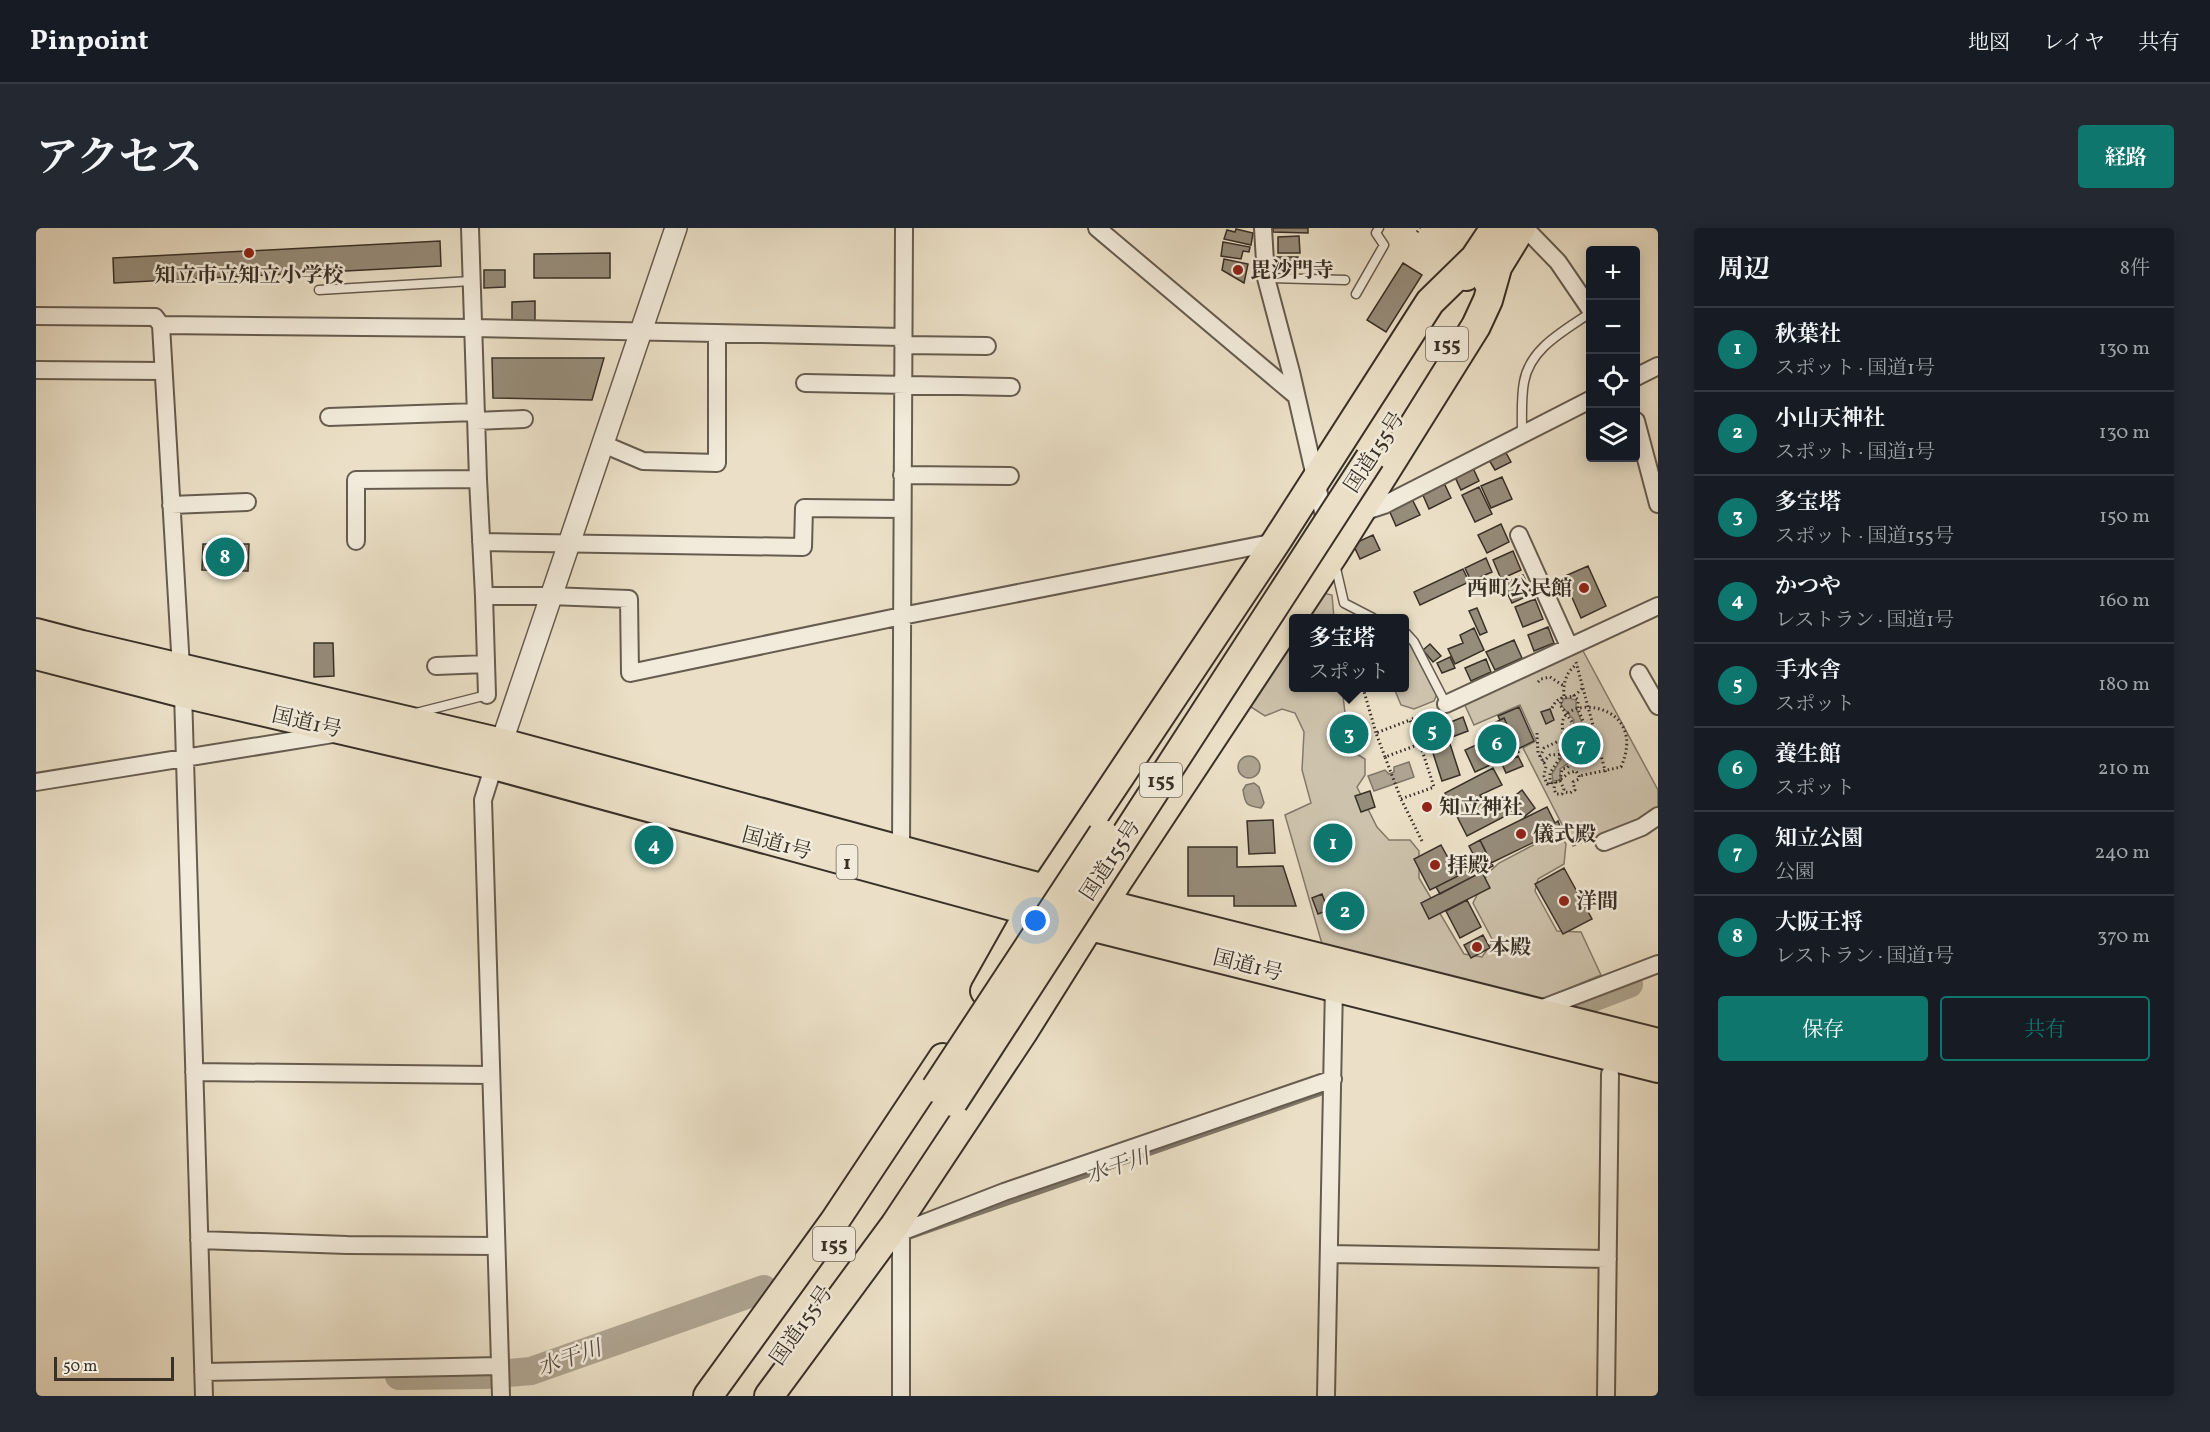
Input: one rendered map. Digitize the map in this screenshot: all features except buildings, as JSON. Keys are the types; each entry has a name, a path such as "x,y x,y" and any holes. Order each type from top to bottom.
{"highway":[{"name":"国道155号","path":"1486,263 1495,228"},
{"name":"国道155号","path":"724,1396 944,1095 1363,454 1458,290 1523,228"},
{"name":"155","path":"708,1396 834,1222 967,1022 1037,900 1276,542 1430,303 1486,263"},
{"name":"155","path":"1294,614 1476,326 1488,300 1486,263"},
{"name":"155","path":"769,1396 898,1229 1096,914 1289,622"},
{"name":"国道1号","path":"36,633 346,732 498,754 1037,900 1324,960 1658,1043"},
{"name":"国道1号","path":"36,655 182,681 902,851 1037,900"},
{"name":"国道1号","path":"1096,914 1334,986 1658,1068"},
{"name":"国道155号","path":"749,1396 881,1212 944,1095"}],"street":[{"path":"470,228 487,695"},
{"path":"501,1396 483,800 676,228"},
{"path":"902,851 904,228"},
{"path":"1097,228 1295,395"},
{"path":"1263,228 1266,278 1295,371 1295,395 1309,430 1315,481 1333,555"},
{"path":"1523,228 1541,242 1558,262 1586,305"},
{"path":"36,316 154,317 161,324 182,681 204,1396"},
{"path":"161,324 642,331 987,346"},
{"path":"603,444 643,461 717,463 717,334"},
{"path":"1640,375 1658,366"},
{"path":"36,370 163,371"},
{"path":"805,383 1011,387"},
{"path":"1358,513 1384,506 1586,402"},
{"path":"329,417 524,419"},
{"path":"1640,439 1658,504"},
{"path":"902,475 1010,476"},
{"path":"356,541 356,480 478,479"},
{"path":"171,505 247,502"},
{"path":"481,542 803,547 804,508 902,509"},
{"path":"1519,535 1569,646"},
{"path":"484,596 629,599 630,673 902,616 1276,542"},
{"path":"1446,704 1658,606"},
{"path":"436,666 486,664"},
{"path":"1639,673 1658,706"},
{"path":"36,782 346,732"},
{"path":"1604,842 1642,827 1658,816"},
{"path":"1534,1011 1658,964"},
{"path":"1326,1396 1334,986"},
{"path":"194,1072 491,1075"},
{"path":"1606,1396 1610,1074"},
{"path":"901,1396 898,1229 1333,1079"},
{"path":"199,1240 347,1245 496,1246"},
{"path":"1329,1254 1608,1259"},
{"path":"203,1372 500,1366"}],"lane":[{"path":"1356,294 1384,245 1376,233 1379,228"},
{"path":"1266,278 1344,280"},
{"path":"319,290 471,281"},
{"path":"1522,433 1524,381 1533,358 1553,338 1586,314"},
{"path":"1333,555 1344,603 1365,614"},
{"path":"1409,637 1414,642 1446,704"},
{"path":"412,713 487,695"}],"path":[{"path":"1569,646 1584,687 1606,772"},
{"path":"1550,784 1550,773 1556,766 1560,748 1573,736 1570,732 1572,722 1560,705 1563,686 1568,674 1577,664"},
{"path":"1538,682 1550,677 1563,686"},
{"path":"1552,708 1563,697 1573,695 1584,687"},
{"path":"1364,692 1376,733 1401,800 1422,841"},
{"path":"1573,695 1578,700 1578,709 1583,721 1581,730 1584,736 1583,743 1589,745 1592,750 1588,756 1582,758"},
{"path":"1376,733 1446,704"},
{"path":"1540,758 1544,748 1563,739 1563,720 1568,714 1578,709 1608,710 1615,715 1626,735 1628,746 1621,767 1580,776 1573,782 1575,790 1570,794 1564,792 1556,794 1554,789 1562,769 1567,768 1570,764 1581,763 1582,758"},
{"path":"1401,800 1434,787 1410,720"},
{"path":"1537,733 1540,758 1546,766 1544,781 1547,784 1576,771 1580,776"},
{"path":"1385,757 1420,744"},
{"path":"1567,754 1574,748 1577,750 1576,754 1582,758"},
{"path":"1543,762 1550,755 1567,754 1571,756 1576,754"},
{"path":"1558,781 1564,792"}],"shaded area":[{"path":"1318,592 1332,595 1334,614 1304,614"},
{"path":"1289,636 1289,692 1342,692 1346,721 1339,726 1337,742 1365,759 1365,775 1357,787 1377,827 1389,840 1410,840 1419,851 1419,878 1464,954 1482,957 1493,941 1473,903 1488,873 1499,863 1558,832 1566,844 1564,864 1538,879 1535,891 1557,931 1581,932 1601,975 1543,999 1322,944 1285,815 1311,803 1302,770 1304,732 1295,713 1282,709 1265,716 1251,707 1250,697"},
{"path":"1409,643 1437,694 1434,701 1414,709 1401,705 1396,692 1409,692"},
{"path":"1582,649 1658,790 1658,809 1638,821 1573,846 1523,748 1536,741 1520,705 1474,725 1463,701"},
{"path":"1564,699 1576,700 1576,708 1582,723 1580,730 1582,745 1590,750 1584,756 1580,755 1576,747 1566,749 1567,758 1576,756 1580,762 1577,764 1570,762 1560,769 1560,780 1553,781 1552,774 1561,759 1561,748 1574,740 1572,731 1574,720 1561,705"},
{"path":"1249,756 1257,759 1260,767 1257,775 1249,778 1241,775 1238,767 1241,759"},
{"path":"1409,762 1414,777 1374,791 1368,776 1385,770 1389,774 1394,772 1394,767"},
{"path":"1254,783 1259,787 1264,803 1261,808 1247,804 1245,798 1243,790 1246,785"}],"waterway":[{"name":"水干川","path":"1564,1009 1629,984"},
{"name":"水干川","path":"911,1237 1323,1093"},
{"name":"水干川","path":"399,1376 485,1375 531,1371 764,1289"}],"place":[{"name":"知立市立知立小学校","path":"249,253"},
{"name":"毘沙門寺","path":"1238,270"},
{"name":"大阪王将","path":"225,557"},
{"name":"西町公民館","path":"1584,588"},
{"name":"手水舎","path":"1432,731"},
{"name":"多宝塔","path":"1349,734"},
{"name":"養生館","path":"1497,744"},
{"name":"知立公園","path":"1581,745"},
{"name":"知立神社","path":"1427,807"},
{"name":"儀式殿","path":"1521,834"},
{"name":"秋葉社","path":"1333,843"},
{"name":"かつや","path":"654,845"},
{"name":"拝殿","path":"1435,865"},
{"name":"洋間","path":"1564,901"},
{"name":"小山天神社","path":"1345,911"},
{"name":"本殿","path":"1477,947"}]}
